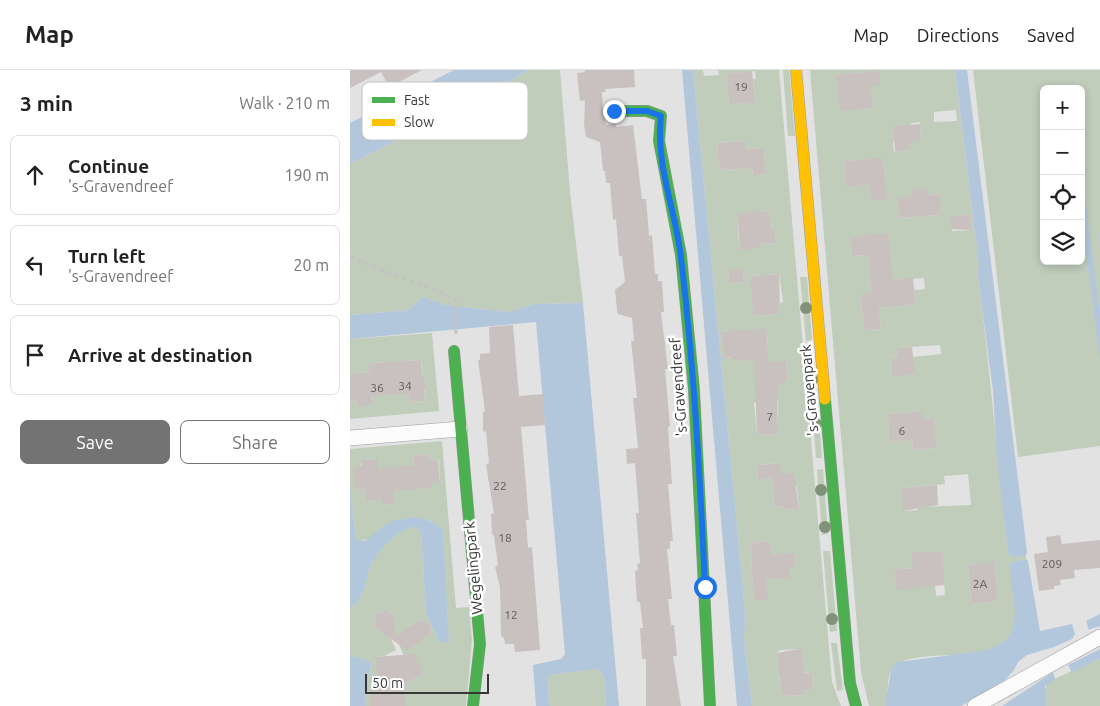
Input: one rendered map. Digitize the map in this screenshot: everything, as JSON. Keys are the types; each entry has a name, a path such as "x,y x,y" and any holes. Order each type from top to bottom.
{"street":[{"name":"'s-Gravenpark","path":"796,70 850,683 856,706"},
{"name":"'s-Gravendreef","path":"614,111 647,111 661,116 659,141 681,255 694,390 710,706"},
{"name":"Wegelingpark","path":"454,351 480,644 473,706"},
{"path":"350,438 460,429"},
{"path":"975,706 1100,637"}],"path":[{"path":"350,257 381,271 425,285 456,300 456,331"}],"green space":[{"path":"528,70 560,70 570,192 583,303 534,304 509,312 444,305 423,297 408,310 350,315 350,164 398,140 528,140 528,82 509,82"},
{"path":"693,70 703,70 704,76 719,75 718,70 779,70 832,682 841,706 752,706 744,640 744,630 746,630","holes":["755,71 756,79 753,79 755,102 729,105 726,74","745,141 746,149 764,148 766,174 753,175 752,168 719,170 717,143","769,211 771,230 775,230 776,243 759,244 759,248 748,249 747,245 739,246 737,214","743,270 744,282 729,283 728,271","779,274 783,302 780,303 780,314 756,316 750,276","735,331 736,337 767,335 768,354 761,363 786,361 788,381 784,381 784,385 772,385 755,356 741,362 734,357 724,358 721,332","778,401 778,434 757,435 754,403","779,463 781,474 797,487 799,509 784,510 783,506 774,507 772,478 758,479 757,465","770,541 772,555 795,553 796,566 789,566 789,577 766,579 754,601 750,543","780,650 802,650 803,665 801,673 812,672 813,690 802,691 802,695 784,696 784,693 781,693 779,676 782,675 781,667 778,667 777,653"]},
{"path":"783,70 789,70 795,136 788,136"},
{"path":"810,70 955,70 979,266 977,270 1008,553 1014,557 1026,555 1026,559 1010,563 1016,601 1016,617 1015,624 1007,639 993,648 976,653 918,657 903,661 890,672 885,706 869,706 861,672","holes":["878,71 871,86 872,108 840,111 837,75","956,110 957,121 934,122 934,112","920,122 921,140 909,141 909,150 894,152 893,142 912,123","883,159 887,200 871,201 870,192 872,185 856,186 846,183 844,161","939,194 941,215 899,218 897,198","971,214 972,230 952,231 951,216","889,234 892,273 869,267 868,255 852,256 850,237","924,278 925,289 914,290 916,305 879,308 881,329 864,330 860,295 871,293 870,282","940,345 941,354 913,357 914,373 892,376 891,358 898,357 897,348","921,411 922,420 934,419 937,448 913,450 912,440 889,442 888,414","968,474 971,505 918,507 918,510 904,511 902,488 945,484 944,476","942,551 945,595 936,596 934,576 895,590 894,570 913,568","995,563 998,601 971,604 968,565"]},
{"path":"973,70 1100,70 1100,446 1018,457"},
{"path":"800,277 807,277 812,340 806,341"},
{"path":"432,333 439,411 350,419 350,401 356,400 357,407 373,405 372,391 386,393 383,362 370,363 370,372 354,373 350,378 350,339","holes":["421,360 423,380 425,380 425,401 409,402 405,361"]},
{"path":"812,409 818,409 822,458 816,458"},
{"path":"442,441 456,608 469,607 472,640 466,706 406,706 405,684 423,674 415,658 407,662 392,630 395,629 396,617 386,610 375,615 374,627 384,634 388,633 396,650 384,656 375,657 377,687 369,687 369,695 378,706 366,706 365,689 372,663 350,655 350,608 362,594 372,563 379,551 396,534 416,527 421,533 426,613 439,642 449,642 443,535 441,529 430,521 406,518 393,522 371,538 361,541 356,540 350,487 350,449","holes":["429,454 430,461 439,460 440,482 432,483 432,488 416,489 413,456","378,459 379,473 390,492 394,492 395,504 382,505 381,500 365,501 364,489 356,490 362,460","420,619 430,623 431,634 422,640 412,636 411,625"]},
{"path":"823,469 828,534 822,535 817,470"},
{"path":"823,551 830,551 837,631 830,632"},
{"path":"831,643 837,643 843,690 837,691"},
{"path":"1100,658 1100,706 1045,706 1044,691 1048,682"},
{"path":"597,669 604,676 606,706 549,706 548,675"}],"water":[{"path":"454,70 528,70 509,82 430,82"},
{"path":"682,70 693,70 743,587 746,630 744,630 744,640 752,706 737,706"},
{"path":"955,70 967,70 1027,552 1026,555 1014,557 1008,553 997,460 993,391 977,270 979,266"},
{"path":"362,117 362,140 398,140 350,164 350,123"},
{"path":"1085,198 1100,315 1100,360 1085,243"},
{"path":"423,297 444,305 509,312 534,304 583,303 619,706 606,706 604,676 597,669 548,675 549,706 536,706 533,665 561,659 565,654 536,322 350,339 350,315 408,310"},
{"path":"350,487 356,540 365,541 391,522 406,518 430,521 443,530 449,642 439,642 426,613 421,533 416,527 397,534 380,551 372,563 362,594 350,608"},
{"path":"1026,559 1028,561 1040,631 1086,621 1100,614 1100,626 1075,634 1072,639 1054,647 1027,655 1018,662 1005,680 961,706 885,706 891,670 897,662 983,651 998,645 1008,637 1013,627 1015,616 1010,563"},
{"path":"1100,649 1100,658 1072,673 1068,665"},
{"path":"350,655 372,663 365,689 366,706 350,706"},
{"path":"1053,672 1055,679 1045,686 1045,706 1002,706"}],"pier":[{"path":"1086,620 1089,631 1075,634 1072,624"}],"building":[{"path":"350,70 422,70 399,82 386,82 381,72 350,88"},
{"path":"585,70 634,70 635,87 605,89 606,92 602,92 603,111 606,125 616,124 616,127 633,125 642,199 646,199 649,236 652,235 655,274 658,274 658,281 662,281 664,312 661,312 668,369 665,369 670,426 668,427 672,484 668,484 673,541 670,541 670,549 667,549 672,599 668,599 671,625 674,625 677,656 673,656 681,706 646,706 646,659 642,659 640,628 643,628 640,602 637,602 635,571 638,570 637,564 640,563 636,513 639,513 635,463 627,464 626,449 638,448 633,398 637,398 631,341 634,341 632,318 618,314 617,310 615,290 625,282 622,256 619,256 616,219 613,220 610,183 606,183 605,171 603,171 600,142 586,137 584,124 585,100 580,101 577,73 585,72"},
{"path":"752,71 755,102 729,105 726,74"},
{"path":"879,71 880,85 871,86 873,108 840,111 836,75"},
{"path":"920,124 921,140 909,142 909,150 895,152 893,126"},
{"path":"746,141 746,149 764,148 766,174 753,175 752,168 719,170 717,143"},
{"path":"883,158 887,200 871,201 869,185 846,187 844,161"},
{"path":"926,188 927,195 940,194 941,215 899,218 897,197 912,196 912,189"},
{"path":"769,211 771,230 775,230 776,243 759,244 759,248 740,250 737,213"},
{"path":"971,214 972,230 951,229 950,216"},
{"path":"889,233 893,280 913,278 916,305 879,308 881,329 864,330 860,294 871,293 868,255 852,256 850,237"},
{"path":"743,269 744,282 729,283 728,271"},
{"path":"779,274 780,314 754,316 750,276"},
{"path":"513,325 519,396 543,394 545,425 521,427 529,520 526,520 528,548 532,547 540,650 515,652 514,644 505,644 504,638 501,636 500,587 495,567 498,565 494,536 492,534 491,514 494,514 486,465 489,463 486,431 483,432 483,412 485,411 478,360 480,360 480,354 490,353 489,327"},
{"path":"766,328 769,362 786,361 788,381 784,381 784,385 777,385 778,434 757,435 754,358 741,362 731,357 724,358 721,332"},
{"path":"912,347 915,373 892,377 891,358 898,357 897,348"},
{"path":"421,360 422,375 427,386 424,393 425,401 409,402 408,393 372,396 373,405 357,407 356,400 350,401 350,377 354,373 370,372 369,363"},
{"path":"921,411 924,419 934,418 937,448 913,450 912,440 889,442 888,414"},
{"path":"429,454 430,461 438,460 440,483 432,483 432,488 394,491 395,504 382,505 381,500 365,501 364,489 355,490 353,467 362,466 361,460 378,459 379,469 414,465 413,456"},
{"path":"780,463 781,474 794,473 799,509 783,510 783,506 774,507 772,478 758,479 757,465"},
{"path":"937,485 938,505 903,511 902,488"},
{"path":"1060,535 1062,544 1100,540 1100,568 1074,570 1075,578 1060,580 1061,585 1054,586 1054,589 1039,591 1034,554 1048,552 1046,537"},
{"path":"770,541 772,555 795,553 796,566 789,566 789,578 766,579 768,600 754,601 750,543"},
{"path":"942,551 945,585 895,590 894,570 913,568 912,553"},
{"path":"995,562 998,601 971,604 968,565"},
{"path":"386,610 396,617 395,637 420,619 430,623 431,634 407,650 374,627 375,615"},
{"path":"802,650 804,673 812,672 813,690 802,691 803,695 784,696 784,693 781,693 777,653"},
{"path":"414,654 423,674 405,684 406,706 370,706 369,687 377,687 375,657"}],"traffic: fast":[{"path":"615,111 647,111 661,116 659,141 681,255 694,390 710,706"},
{"path":"454,351 480,644 473,706"},
{"path":"825,399 850,683 856,706"}],"traffic: slow":[{"path":"796,70 825,399"}],"route":[{"path":"614,111 647,111 661,116 659,141 681,255 687,312 694,390 705,587"}]}
